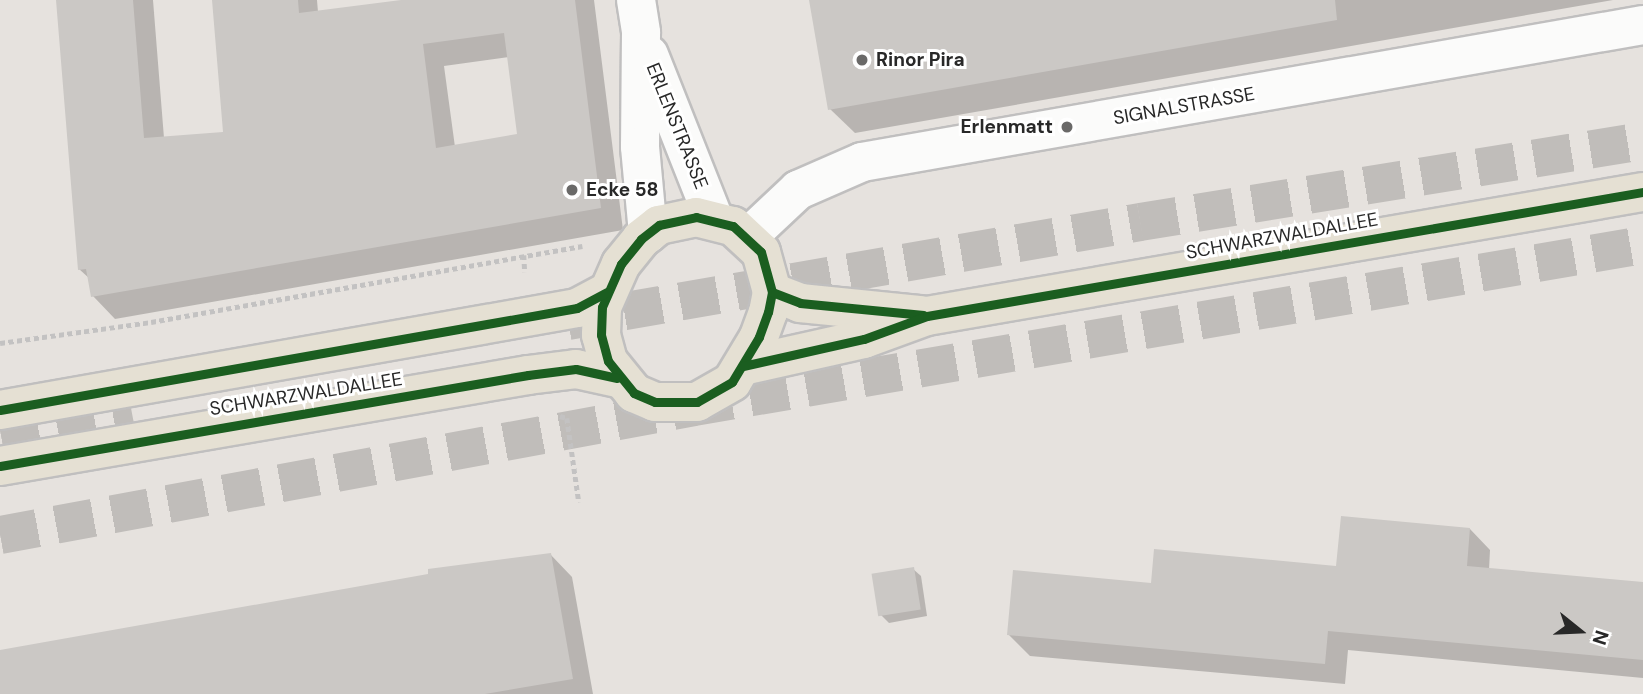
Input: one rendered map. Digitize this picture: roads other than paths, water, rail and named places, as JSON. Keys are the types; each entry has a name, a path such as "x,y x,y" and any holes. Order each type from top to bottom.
{"main road":[{"name":"SCHWARZWALDALLEE","path":"744,366 864,339 927,316 1643,192"},
{"path":"677,219 714,219 748,237 769,271 772,292 759,337 744,366 715,394 677,405 655,402 617,378 601,335 607,292 621,264 648,233 677,219"},
{"name":"SCHWARZWALDALLEE","path":"0,410 577,308 607,292"},
{"name":"SCHWARZWALDALLEE","path":"772,292 800,303 927,316"},
{"name":"SCHWARZWALDALLEE","path":"0,466 528,375 576,369 617,378"}],"street":[{"name":"ERLENSTRASSE","path":"639,17 714,219"},
{"name":"ERLENSTRASSE","path":"639,17 640,147 648,233"},
{"name":"SIGNALSTRASSE","path":"748,237 798,190 862,162 1643,25"}],"tunnel":[{"path":"568,321 1140,222 1643,141"},
{"path":"0,535 694,407 1643,245"},
{"path":"0,431 131,406"}],"place":[{"name":"Rinor Pira","path":"862,60"},
{"name":"Erlenmatt","path":"1067,127"},
{"name":"Ecke 58","path":"572,190"}]}
